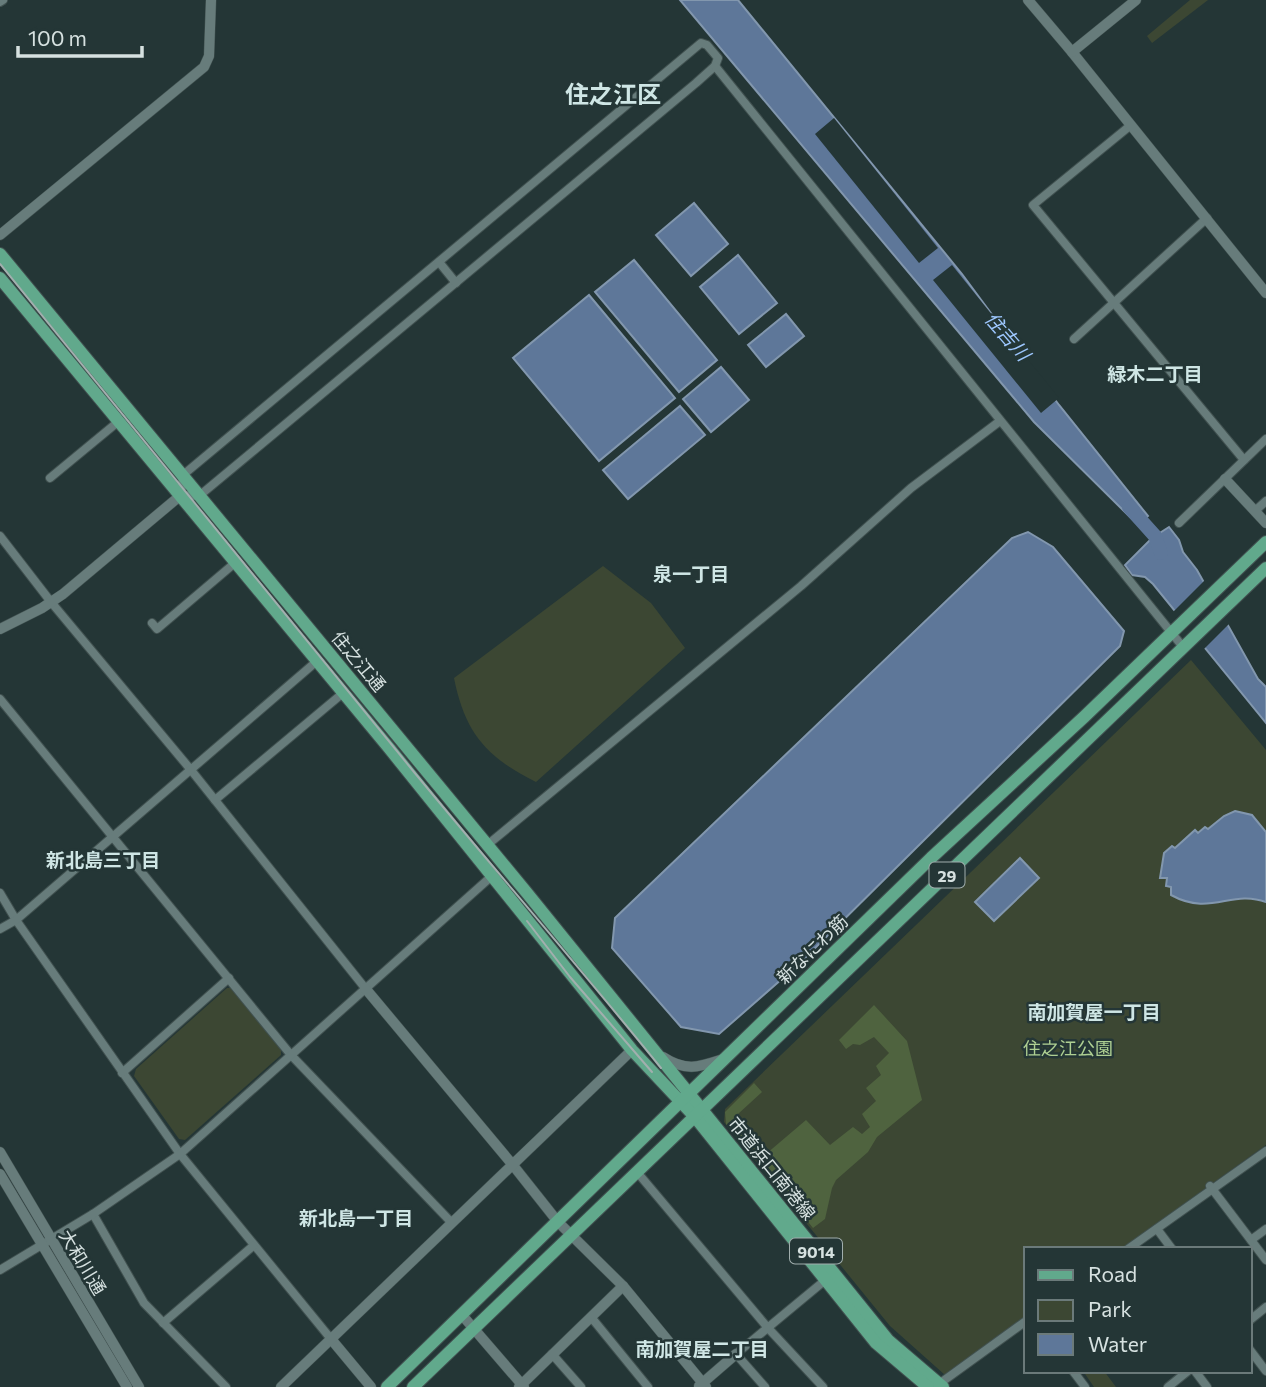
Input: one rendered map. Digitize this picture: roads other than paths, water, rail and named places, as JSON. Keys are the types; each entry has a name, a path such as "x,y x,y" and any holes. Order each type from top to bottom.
{"main road":[{"name":"住之江通","path":"0,254 527,893 656,1053 684,1098"},
{"name":"住之江通","path":"0,278 236,562 632,1050 684,1098"},
{"name":"新なにわ筋","path":"387,1387 931,859 1266,542"},
{"name":"29","path":"413,1387 1266,568"},
{"name":"市道浜口南港線","path":"684,1098 830,1276 888,1340 936,1386"}],"street":[{"path":"0,234 204,67 209,56 212,0"},
{"path":"1028,0 1266,293"},
{"path":"1072,52 1134,1"},
{"path":"0,629 51,602 181,495 199,496 715,66 718,58 701,43 183,475 181,495"},
{"path":"715,66 1000,421 1187,643"},
{"path":"1131,125 1033,205 1244,460"},
{"path":"1074,339 1207,218"},
{"path":"439,262 456,283"},
{"path":"50,478 119,421"},
{"path":"486,846 769,613 911,488 1000,421"},
{"path":"1180,523 1266,439"},
{"path":"1225,479 1266,523"},
{"path":"1255,511 1266,501"},
{"path":"0,536 558,1222 623,1286 702,1386 736,1354 830,1276"},
{"path":"152,623 157,629 236,562"},
{"path":"0,929 16,920 317,662"},
{"path":"215,800 343,693"},
{"path":"0,699 291,1055 451,1222"},
{"path":"0,1270 93,1214 180,1154 492,875"},
{"path":"0,893 16,920 180,1154 371,1387"},
{"path":"122,1073 229,978"},
{"path":"281,1387 632,1050"},
{"path":"656,1053 673,1064 693,1068 723,1059"},
{"path":"1131,1247 1211,1187 1266,1151"},
{"name":"大和川通","path":"0,1152 127,1387"},
{"path":"637,1172 768,1328 823,1387"},
{"name":"大和川通","path":"0,1174 139,1387"},
{"path":"1211,1187 1266,1260"},
{"path":"93,1214 144,1303 226,1387"},
{"path":"1251,1240 1266,1228"},
{"path":"1157,1229 1170,1247"},
{"path":"163,1323 253,1246"},
{"path":"461,1315 522,1386 623,1286"},
{"path":"1252,1318 1266,1307"},
{"path":"591,1317 648,1387"},
{"path":"936,1386 1024,1322"},
{"path":"1252,1353 1266,1371"},
{"path":"552,1354 582,1387"},
{"path":"736,1354 765,1387"},
{"path":"1168,1387 1186,1373"}],"water":[{"path":"680,0 738,0 962,274 1059,405 1148,516 1138,525 1034,422"},
{"path":"694,203 728,244 691,276 656,235"},
{"path":"738,255 777,303 739,334 700,287"},
{"path":"634,260 717,360 679,392 595,292"},
{"path":"589,295 675,398 599,461 513,358"},
{"path":"786,314 804,336 766,367 748,345"},
{"path":"721,367 749,400 711,432 683,399"},
{"path":"680,406 705,435 628,499 603,470"},
{"path":"1169,527 1197,570 1258,679 1266,687 1266,723 1153,584 1145,577 1132,575 1125,565 1152,538"},
{"path":"1028,532 1053,547 1124,631 1120,646 799,964 719,1034 681,1027 612,948 615,918 1012,538"},
{"path":"1235,811 1252,815 1266,832 1266,902 1242,899 1198,904 1171,895 1171,887 1166,886 1167,878 1160,878 1164,853 1172,846 1175,848 1195,830 1198,833 1205,827 1208,829"},
{"path":"1020,858 1039,878 994,921 975,902"}],"waterway":[{"name":"住吉川","path":"1129,507 1155,536 1161,553"}],"tram line":[{"path":"0,264 414,772 661,1068"},
{"path":"527,921 570,977 652,1072"}],"district":[{"name":"住之江区","path":"613,93"},
{"name":"緑木二丁目","path":"1155,373"},
{"name":"泉一丁目","path":"691,573"},
{"name":"新北島三丁目","path":"103,859"},
{"name":"南加賀屋一丁目","path":"1094,1011"},
{"name":"新北島一丁目","path":"356,1217"},
{"name":"南加賀屋二丁目","path":"702,1348"}],"park label":[{"name":"住之江公園","path":"1068,1048"}]}
